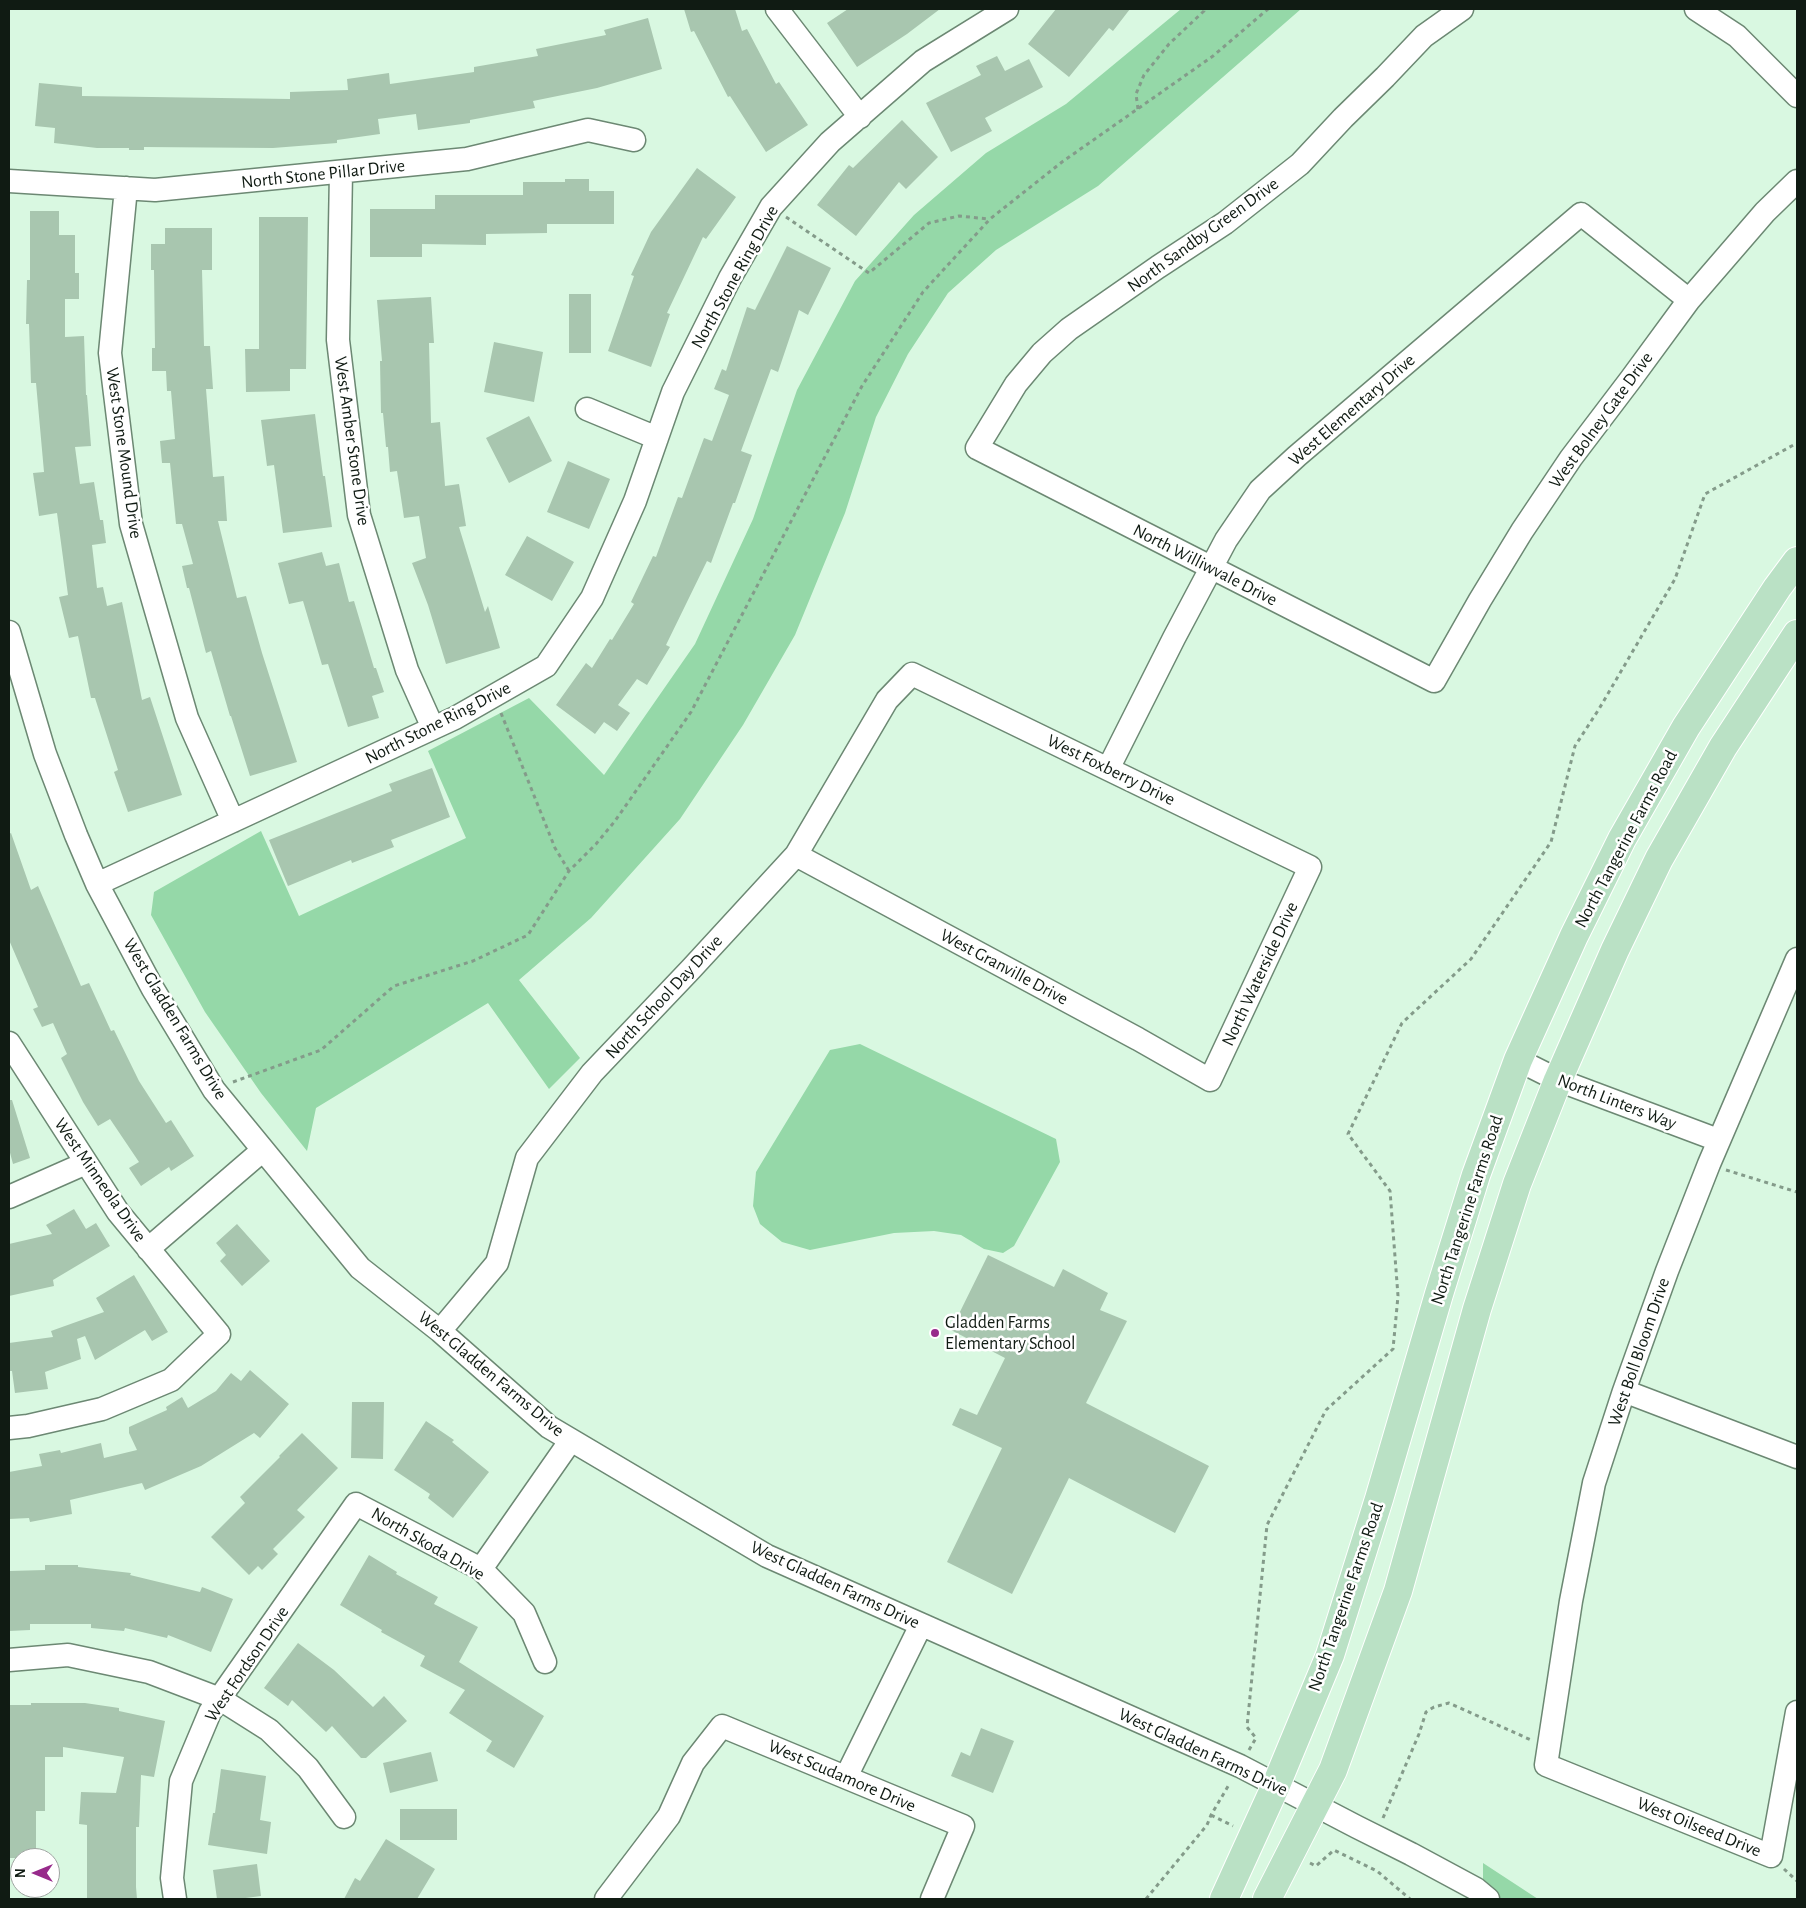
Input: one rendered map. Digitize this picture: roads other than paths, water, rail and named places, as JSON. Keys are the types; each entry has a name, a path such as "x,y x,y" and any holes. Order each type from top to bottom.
{"main road":[{"name":"North Tangerine Farms Road","path":"1224,1899 1276,1785 1330,1655 1476,1175 1518,1060 1574,936 1622,839 1686,727 1777,588 1797,561"},
{"path":"1267,1899 1333,1770 1398,1592 1477,1309 1517,1184 1558,1080 1615,950 1659,859 1723,747 1797,634"}],"street":[{"path":"777,9 860,116"},
{"name":"North Stone Ring Drive","path":"97,884 432,728 494,696 546,666 592,598 635,501 673,392 730,278 771,207 830,142 923,61 1007,9"},
{"name":"North Sandby Green Drive","path":"977,448 1016,384 1042,353 1069,329 1225,223 1300,164 1424,36 1462,9"},
{"path":"1696,9 1737,36 1797,96"},
{"name":"North Stone Pillar Drive","path":"9,181 156,190 467,159 588,130 634,140"},
{"name":"West Amber Stone Drive","path":"341,172 338,340 359,515 406,670 432,728"},
{"name":"West Bolney Gate Drive","path":"1434,681 1522,531 1571,458 1689,300 1765,212 1797,181"},
{"name":"West Stone Mound Drive","path":"126,188 110,352 131,524 187,718 233,821"},
{"name":"West Elementary Drive","path":"1108,769 1226,540 1260,490 1297,456 1581,214 1689,300"},
{"path":"587,409 657,438"},
{"name":"North Williwvale Drive","path":"977,448 1434,681"},
{"name":"West Gladden Farms Drive","path":"9,632 15,677 97,884 153,989 214,1090 360,1268 440,1331 548,1427 767,1556 1240,1766 1411,1854 1476,1889 1488,1899"},
{"name":"West Foxberry Drive","path":"912,674 1310,867"},
{"name":"North School Day Drive","path":"440,1331 498,1263 527,1158 592,1073 692,969 796,854 887,700 912,674"},
{"name":"West Granville Drive","path":"796,854 1210,1080"},
{"name":"North Waterside Drive","path":"1210,1080 1310,867"},
{"name":"West Boll Bloom Drive","path":"1547,1756 1571,1601 1594,1483 1624,1391 1708,1164 1797,959"},
{"name":"West Minneola Drive","path":"9,1043 118,1212 219,1334 172,1380 102,1409 28,1426 9,1428"},
{"name":"North Linters Way","path":"1518,1060 1558,1080 1718,1140"},
{"path":"148,1249 263,1150"},
{"path":"9,1197 86,1162"},
{"path":"1624,1391 1797,1457"},
{"path":"481,1570 571,1440"},
{"name":"North Skoda Drive","path":"356,1504 481,1570 524,1613 545,1662"},
{"name":"West Fordson Drive","path":"175,1899 172,1878 181,1781 210,1712 356,1504"},
{"path":"846,1777 921,1625"},
{"path":"9,1660 68,1655 149,1672 220,1699 269,1730 308,1768 344,1817"},
{"name":"West Oilseed Drive","path":"1547,1756 1771,1856 1797,1712"},
{"name":"West Scudamore Drive","path":"606,1899 669,1816 693,1763 722,1726 963,1826 932,1899"}],"place":[{"name":"Gladden Farms Elementary School","path":"935,1333"}]}
